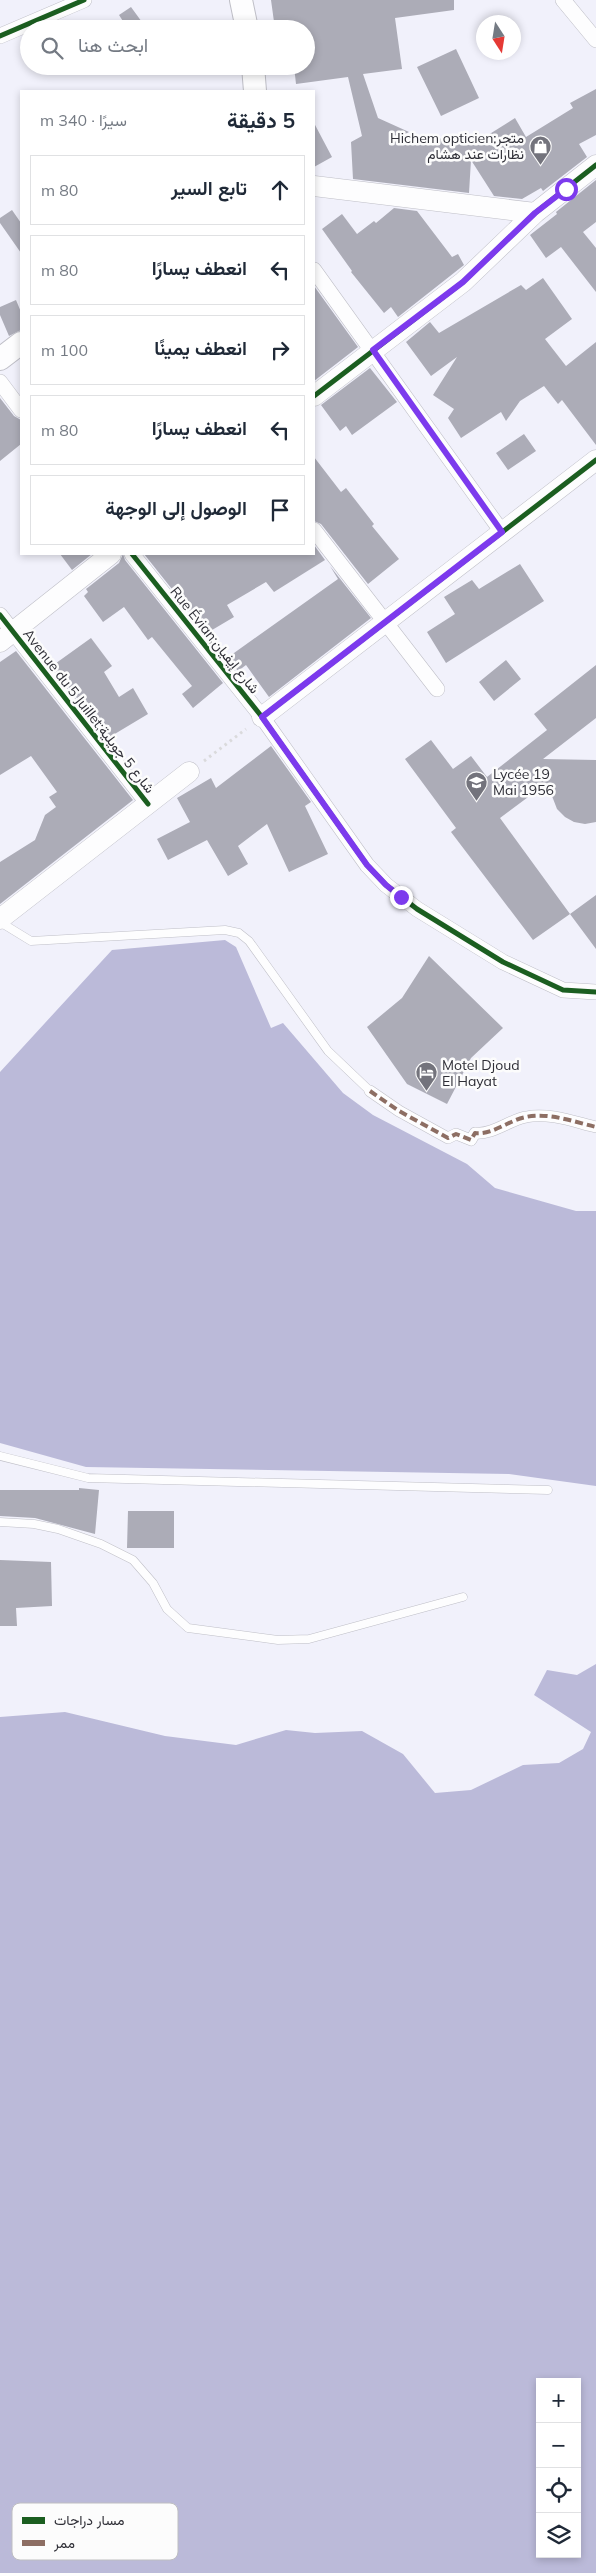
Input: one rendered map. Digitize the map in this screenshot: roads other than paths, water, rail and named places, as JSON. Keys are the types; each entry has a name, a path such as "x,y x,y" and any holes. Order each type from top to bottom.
{"main road":[{"path":"241,0 245,20"},
{"path":"254,75 255,90"},
{"path":"0,359 20,344"}],"street":[{"path":"37,20 84,0"},
{"path":"563,0 596,40"},
{"path":"0,36 20,27"},
{"path":"315,395 463,282 535,213 596,165"},
{"path":"315,186 535,213"},
{"path":"315,271 502,532"},
{"path":"0,382 20,409"},
{"path":"262,717 596,460"},
{"path":"315,531 437,689"},
{"path":"6,636 110,555"},
{"name":"Rue Évian;شارع إيفيان","path":"133,555 262,717 367,865 386,885 417,909 533,978 562,990 596,992"},
{"name":"Avenue du 5 Juillet;شارع 5 جويلية","path":"0,615 6,636 148,804"},
{"path":"0,921 189,772"},
{"path":"370,1091 399,1111 448,1138 456,1134 471,1140 474,1133 483,1134 527,1116 544,1116 596,1127"}],"lane":[{"path":"0,921 31,941 225,930 239,933 249,941 328,1051 370,1091"},
{"path":"0,1456 88,1478 548,1490"},
{"path":"0,1522 34,1524 58,1529 101,1544 133,1560 153,1583 167,1609 188,1628 278,1640 309,1639 462,1597"}],"water":[{"path":"225,940 236,947 271,1028 283,1023 343,1093 373,1115 467,1164 495,1188 576,1211 596,1211 596,1486 509,1474 86,1467 0,1443 0,1072 112,950"},
{"path":"596,1664 596,2573 0,2573 0,1717 65,1712 165,1736 236,1745 286,1730 315,1733 362,1731 403,1754 435,1793 471,1790 523,1765 559,1763 583,1749 591,1732 534,1695 547,1670 577,1675"}],"place":[{"name":"Hichem opticien;متجر نظارات عند هشام","path":"540,165"},
{"name":"Lycée 19 Mai 1956","path":"477,801"},
{"name":"Motel Djoud El Hayat","path":"426,1092"}]}
